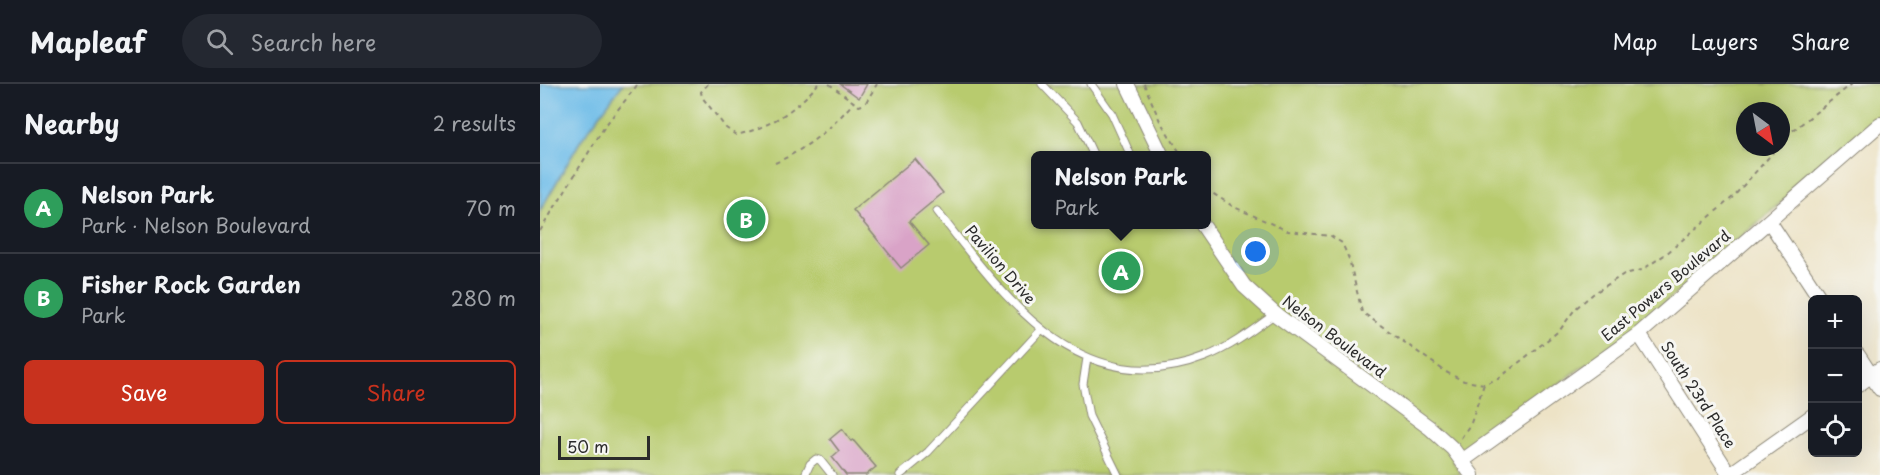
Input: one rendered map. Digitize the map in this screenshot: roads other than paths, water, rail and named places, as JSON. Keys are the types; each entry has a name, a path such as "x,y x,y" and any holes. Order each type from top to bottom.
{"street":[{"path":"1127,84 1160,151"},
{"name":"East Powers Boulevard","path":"1462,461 1639,334 1880,124"},
{"path":"1769,221 1818,295"},
{"name":"Nelson Boulevard","path":"1205,229 1244,286 1275,314 1430,428 1462,461 1472,475"},
{"name":"South 23rd Place","path":"1639,334 1730,475"},
{"path":"1862,360 1875,372 1880,389"},
{"path":"1862,381 1875,372"},
{"path":"1730,475 1808,419"}],"lane":[{"path":"1042,84 1078,122 1092,151"},
{"path":"1091,84 1112,114 1129,151"},
{"name":"Pavilion Drive","path":"937,211 1001,292 1041,330 1087,358 1099,362 1150,370 1175,366 1206,357 1275,314"},
{"path":"900,475 936,444 1041,330"},
{"path":"1087,358 1083,384 1089,416 1118,475"},
{"path":"805,475 810,464 816,459 820,460 832,475"}],"water":[{"path":"540,84 623,84 581,140 540,211"}],"place":[{"name":"Fisher Rock Garden","path":"746,219"},
{"name":"Nelson Park","path":"1121,271"}]}
